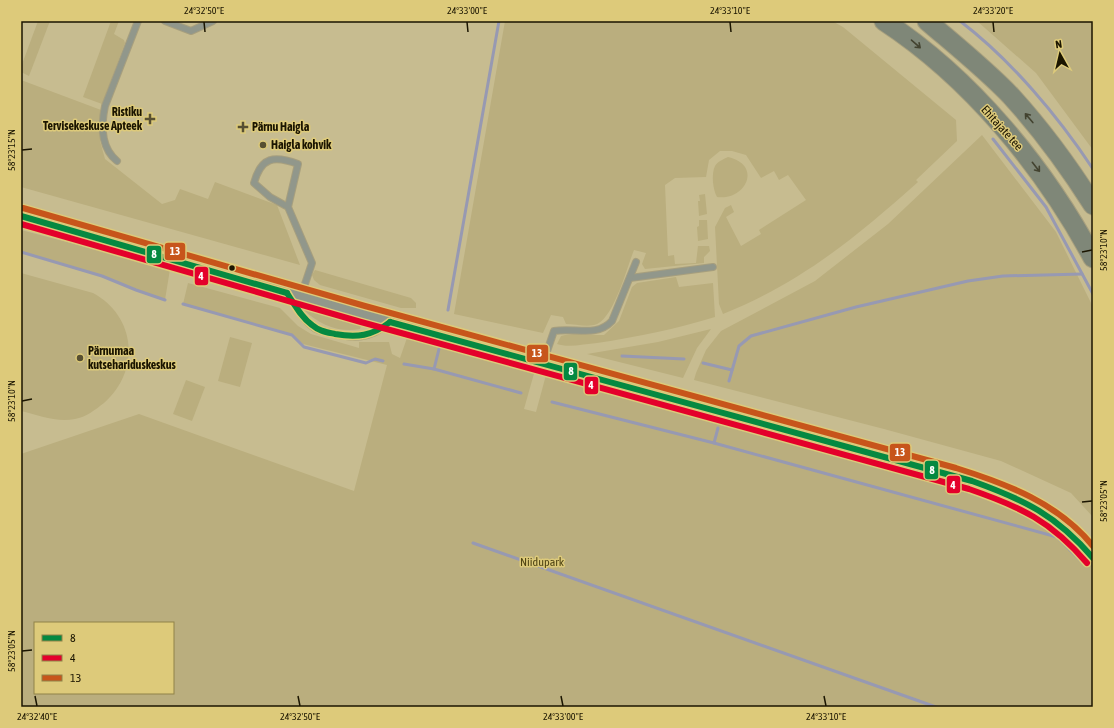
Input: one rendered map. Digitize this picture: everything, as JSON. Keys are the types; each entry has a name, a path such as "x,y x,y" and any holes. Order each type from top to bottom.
{"highway":[{"name":"Ehitajate tee","path":"884,21 906,35 956,80 1019,145 1050,185 1093,258"},
{"path":"927,21 972,59 1010,96 1072,173 1093,205"}],"street":[{"path":"21,216 390,322 935,470 999,490 1035,506 1072,535 1093,558"}],"lane":[{"path":"117,161 109,154 104,140 102,117 138,21"},
{"path":"166,21 191,31 213,21"},
{"path":"288,207 270,197 254,183 258,169 267,162 283,159 298,164 288,207 312,263 294,295 303,317 317,329 348,337 362,336 378,332 390,322"},
{"path":"542,364 554,332 570,330 590,332 606,327 612,321 636,262"},
{"path":"630,278 714,267"}],"green space":[{"path":"38,21 50,21 29,76 21,72 21,67"},
{"path":"111,21 119,21 114,34 124,40 125,43 102,104 83,97"},
{"path":"505,21 832,21 843,27 956,120 957,141 916,180 918,182 849,240 803,273 778,288 723,314 719,304 715,227 725,208 731,205 734,212 726,217 741,246 761,234 759,230 806,200 788,175 779,180 774,171 761,178 746,155 732,151 720,151 709,160 706,177 675,178 665,185 668,256 674,255 675,264 696,263 698,246 709,246 710,251 704,257 704,263 645,269 642,264 646,253 634,250 613,304 601,322 591,326 566,324 563,317 551,315 543,333 454,314"},
{"path":"977,21 1093,21 1093,150 1036,73"},
{"path":"21,80 101,110 100,141 105,159 162,204 175,200 180,189 208,199 215,182 277,205 300,265 21,187"},
{"path":"982,135 1056,232 1093,307 1093,517 1071,493 1001,461 694,380 706,350 721,331 815,281 888,224"},
{"path":"728,157 739,161 745,167 748,174 746,182 736,194 727,197 717,197 713,182 714,169 721,160"},
{"path":"705,194 707,214 699,216 699,195"},
{"path":"699,220 707,220 708,239 698,241 697,227 699,226"},
{"path":"21,230 170,269 165,300 102,276 21,252"},
{"path":"315,270 411,298 416,303 416,308 401,308 320,285 314,280 312,275"},
{"name":"Pärnumaa kutsehariduskeskus","path":"21,273 93,293 107,303 118,315 125,329 128,345 128,360 124,376 116,390 104,403 83,417 61,420 21,411"},
{"path":"676,277 679,287 713,283 715,317 671,329 612,341 571,346 557,344 561,336 566,335 604,335 619,321 632,287 637,283"},
{"name":"Niidupark","path":"188,283 280,308 298,326 311,334 359,348 359,342 389,342 392,354 400,358 408,335 535,370 524,409 536,412 546,375 1007,499 1064,538 1093,566 1093,707 21,707 21,454 139,414 354,491 387,365 303,344 292,335 183,304"},
{"path":"306,307 362,323 360,329 345,330 330,327 316,320 304,310"},
{"path":"711,329 697,348 683,378 587,354 658,342"},
{"path":"230,337 252,343 240,387 218,381"},
{"path":"186,380 205,387 192,421 173,414"}],"waterway":[{"path":"448,310 499,21"},
{"path":"960,21 979,36 1015,71 1065,129 1093,169"},
{"path":"993,139 1046,207 1093,294"},
{"path":"21,252 102,276 165,300"},
{"path":"729,381 739,346 751,336 856,307 968,281 1003,276 1082,274"},
{"path":"183,304 292,335 304,347 366,363 375,359 383,361"},
{"path":"434,369 439,349"},
{"path":"622,356 684,359"},
{"path":"703,363 732,370"},
{"path":"404,364 434,369 521,393"},
{"path":"552,402 714,443 1057,537 1085,565"},
{"path":"714,443 718,428"},
{"path":"473,543 936,707"}],"transit line":[{"name":"13","path":"23,208 365,306 956,468 1013,488 1048,507 1064,518 1093,546"},
{"name":"8","path":"21,216 287,293"},
{"name":"4","path":"21,224 361,322 969,489 1004,502 1034,517 1061,536 1087,563"},
{"name":"8","path":"287,293 304,318 315,327 326,332 350,336 364,335 377,330 390,322"},
{"name":"8","path":"390,322 972,481 1024,502 1038,510 1066,530 1093,558"}],"place":[{"name":"Ristiku Tervisekeskuse Apteek","path":"150,119"},
{"name":"Pärnu Haigla","path":"243,127"},
{"name":"Haigla kohvik","path":"263,145"},
{"name":"Pärnumaa kutsehariduskeskus","path":"80,358"}]}
